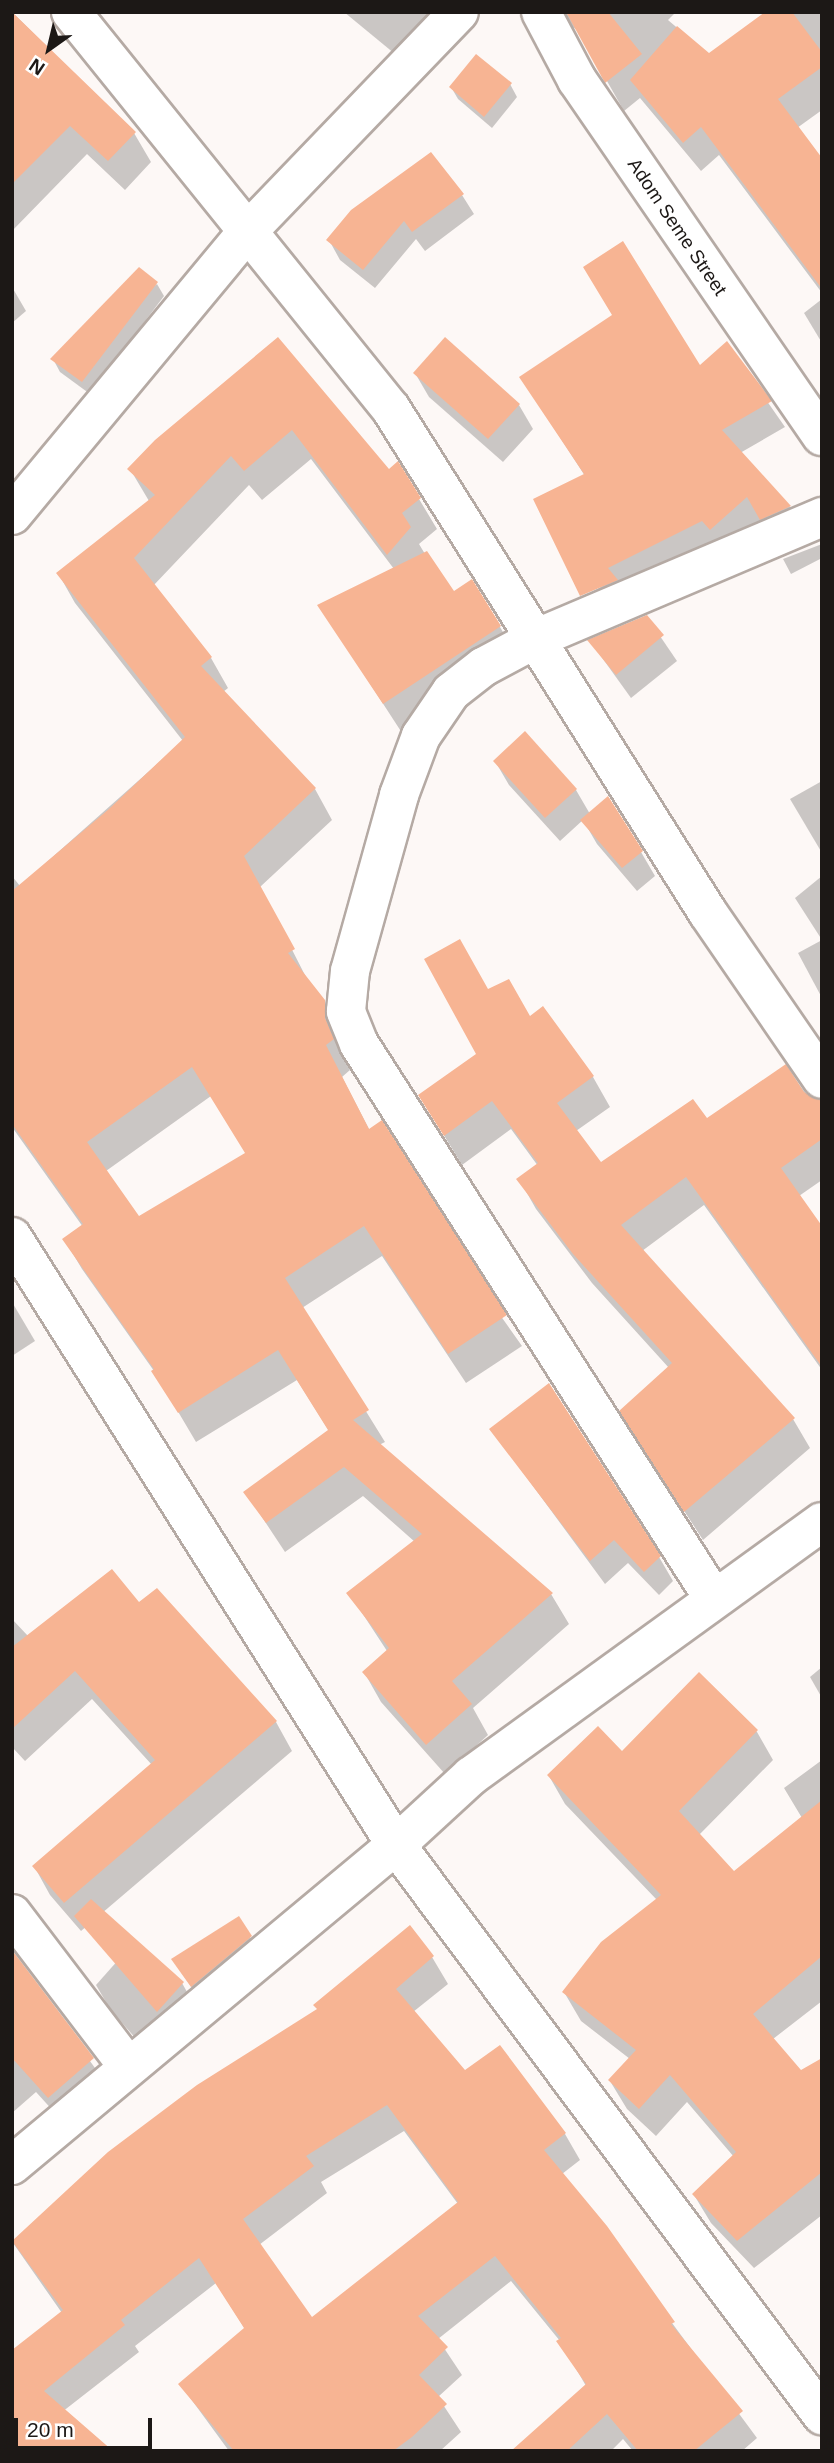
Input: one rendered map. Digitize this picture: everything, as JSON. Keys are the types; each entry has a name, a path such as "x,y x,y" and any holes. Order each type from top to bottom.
{"street":[{"path":"71,12 391,409 708,913 822,1079"},
{"path":"12,515 248,231 459,12"},
{"name":"Adom Seme Street","path":"541,12 577,80 822,436"},
{"path":"714,1599 359,1044 346,1011 360,930 421,736 451,692 483,667 537,638 822,517"},
{"path":"12,1237 396,1845 822,2415"},
{"path":"12,2165 127,2065 396,1845 471,1776 822,1522"},
{"path":"12,1914 127,2065"}],"building":[{"path":"12,12 136,132 108,161 70,126 12,184"},
{"path":"566,12 608,12 642,54 605,83"},
{"path":"765,12 792,12 822,52 822,67 778,99 822,158 822,289 701,127 683,143 630,80 677,26 709,53"},
{"path":"476,54 512,83 484,117 449,87"},
{"path":"431,152 464,194 412,232 404,221 363,270 326,240 351,210"},
{"path":"623,241 700,365 727,341 772,401 722,430 791,506 760,520 747,497 710,530 702,521 608,568 618,580 580,596 533,499 584,474 519,377 612,315 583,267"},
{"path":"139,267 158,282 82,382 50,359"},
{"path":"278,337 389,469 398,461 421,498 402,513 411,527 387,555 292,430 244,471 231,456 134,558 212,657 201,666 316,788 244,856 295,949 288,953 325,1000 325,1018 334,1039 326,1045 369,1129 382,1120 507,1315 448,1354 364,1226 285,1278 369,1410 353,1420 553,1593 452,1681 472,1704 426,1745 362,1672 389,1648 346,1593 422,1534 344,1467 266,1523 243,1492 328,1430 278,1350 178,1413 151,1371 154,1369 62,1239 83,1224 12,1124 12,891 109,809 185,737 56,573 155,495 127,469 155,440","holes":["192,1067 245,1153 139,1216 87,1142"]},
{"path":"445,337 520,404 488,439 413,373"},
{"path":"427,551 454,591 472,579 501,626 383,704 317,605"},
{"path":"647,615 664,635 616,675 587,640"},
{"path":"525,731 577,789 545,818 493,761"},
{"path":"608,796 643,851 622,868 580,820"},
{"path":"460,939 488,989 509,979 530,1016 543,1006 594,1076 557,1103 601,1162 693,1099 707,1118 786,1064 804,1092 822,1101 822,1139 781,1168 822,1226 822,1367 686,1177 621,1225 795,1418 684,1512 619,1411 672,1363 573,1254 516,1179 538,1163 492,1101 444,1136 418,1095 476,1054 424,959"},
{"path":"549,1383 661,1556 644,1572 614,1540 590,1561 489,1429"},
{"path":"112,1569 139,1602 157,1588 277,1721 64,1903 32,1866 155,1760 75,1671 12,1729 12,1647"},
{"path":"699,1672 758,1730 679,1811 734,1871 822,1800 822,1956 753,2014 801,2070 822,2058 822,2172 737,2241 692,2194 736,2152 670,2075 639,2109 608,2080 636,2050 562,1992 601,1942 661,1895 547,1775 598,1726 622,1751"},
{"path":"91,1899 184,1982 157,2012 74,1916"},
{"path":"239,1916 252,1936 191,1987 171,1959"},
{"path":"410,1925 434,1956 396,1989 465,2070 500,2045 566,2133 544,2150 607,2226 675,2322 671,2324 743,2411 694,2451 638,2451 607,2414 567,2451 511,2451 586,2384 556,2341 561,2338 495,2256 418,2316 448,2347 419,2375 447,2404 412,2437 393,2451 234,2451 178,2384 244,2328 199,2258 121,2320 125,2325 44,2391 113,2451 12,2451 12,2350 63,2310 12,2241 108,2152 197,2085 317,2009 313,2005","holes":["387,2105 458,2202 312,2317 243,2219 314,2166 306,2156"]},
{"path":"12,1950 94,2058 48,2098 12,2058"}]}
